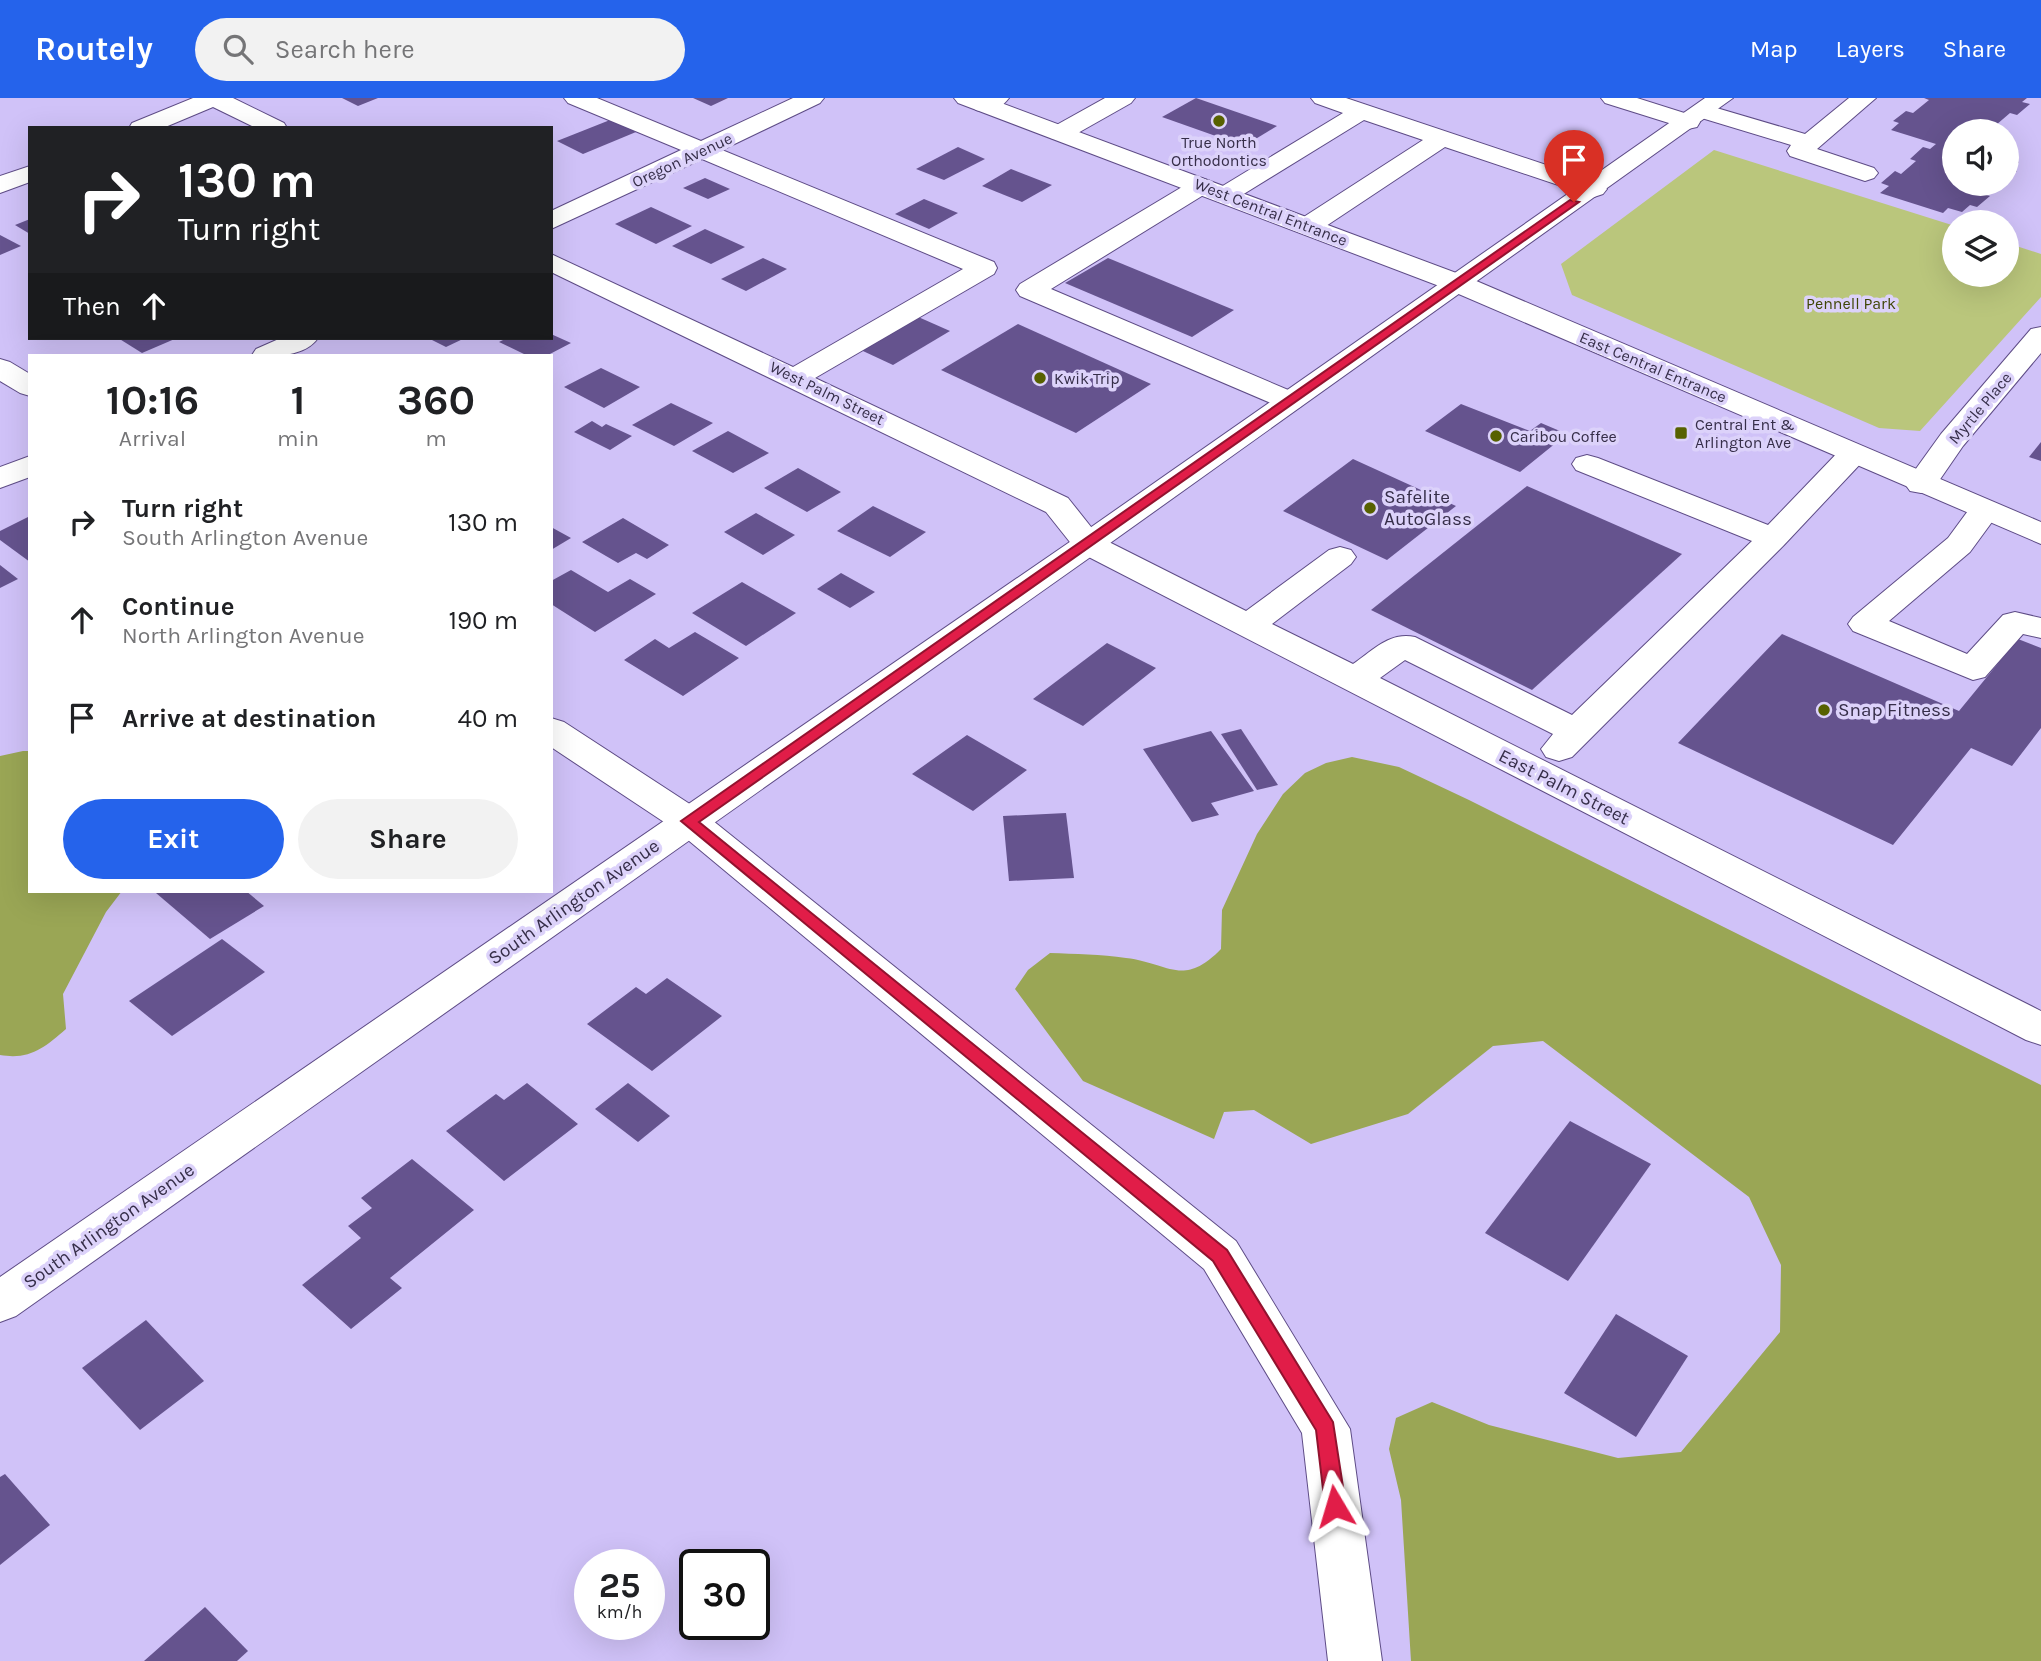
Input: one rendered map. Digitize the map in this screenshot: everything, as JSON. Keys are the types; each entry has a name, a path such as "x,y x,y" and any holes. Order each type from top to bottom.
{"main road":[{"path":"146,126 214,98 271,126"},
{"path":"576,98 984,268 796,377"},
{"name":"Oregon Avenue","path":"553,221 811,98"},
{"path":"1060,133 1123,98"},
{"path":"1323,98 1594,189"},
{"path":"1613,98 1704,110 1809,143"},
{"path":"1864,98 1799,151 1865,173"},
{"name":"West Central Entrance","path":"983,100 1060,133 1457,283"},
{"name":"South Arlington Avenue","path":"0,1303 1088,544 1704,110"},
{"path":"1290,401 1030,290 1362,111"},
{"path":"1308,226 1442,138"},
{"path":"0,185 28,174"},
{"name":"West Palm Street","path":"553,263 796,377 1057,505 1088,544"},
{"name":"East Central Entrance","path":"1457,283 2041,534"},
{"name":"Myrtle Place","path":"1921,484 1952,440 2040,339"},
{"path":"268,354 300,340"},
{"path":"0,368 28,386"},
{"path":"1536,772 1773,538 1853,454"},
{"path":"1587,464 1773,538"},
{"path":"0,479 28,467"},
{"path":"1984,511 1959,545 1866,624 1973,669 2015,621 2041,628"},
{"name":"East Palm Street","path":"1088,544 2041,1029"},
{"path":"1248,626 1340,557"},
{"path":"1354,680 1403,645 1576,731"},
{"path":"553,731 689,821 1220,1255 1326,1429 1355,1661"}],"green space":[{"name":"Pennell Park","path":"1714,150 1942,222 1942,287 2019,287 2019,247 2041,254 2041,297 1920,431 1879,428 1572,295 1561,264"},
{"path":"28,751 28,893 120,893 106,912 63,994 66,1029 36,1051 20,1056 0,1055 0,756"},
{"path":"1352,757 1399,767 1469,800 2041,1085 2041,1661 1411,1661 1401,1500 1389,1449 1396,1418 1432,1402 1489,1425 1618,1458 1681,1452 1780,1332 1781,1265 1749,1197 1543,1041 1493,1046 1408,1114 1311,1144 1254,1110 1224,1112 1214,1139 1083,1081 1015,989 1028,970 1050,953 1117,957 1175,970 1196,968 1208,961 1221,949 1222,910 1257,834 1283,794 1305,773 1326,763"}],"building":[{"path":"342,98 378,98 358,106"},
{"path":"693,98 728,98 711,106"},
{"name":"True North Orthodontics","path":"1196,98 1277,126 1244,146 1162,117"},
{"path":"1924,98 2027,98 2022,102 2030,104 2017,115 2010,113 2003,119 1942,119 1942,196 1990,196 1977,207 1970,205 1964,210 1948,208 1942,210 1942,213 1880,193 1889,186 1881,183 1895,171 1901,174 1916,161 1910,159 1923,147 1930,149 1936,144 1891,130 1899,123 1893,121 1906,111 1913,113 1929,100"},
{"path":"610,120 636,132 583,154 557,141"},
{"path":"958,147 985,159 944,180 916,169"},
{"path":"1011,169 1052,185 1022,202 982,186"},
{"path":"705,178 730,189 708,199 683,188"},
{"path":"924,199 958,213 929,229 895,214"},
{"path":"651,207 692,226 656,244 615,224"},
{"path":"28,220 28,233 15,225"},
{"path":"705,229 745,247 711,264 672,246"},
{"path":"0,235 21,246 0,255"},
{"path":"763,258 787,269 746,291 721,279"},
{"path":"1108,258 1234,310 1192,337 1065,283"},
{"path":"907,312 950,331 893,365 850,345"},
{"path":"1018,324 1151,384 1076,433 941,370"},
{"path":"553,335 571,343 550,354 524,354 499,342 553,340"},
{"path":"121,340 172,340 142,353"},
{"path":"432,340 461,340 446,347"},
{"path":"601,368 640,387 604,408 564,387"},
{"path":"671,403 713,423 674,446 632,425"},
{"path":"1461,404 1530,431 1541,423 1567,434 1520,472 1425,431"},
{"path":"592,421 602,427 606,424 632,436 610,450 574,432"},
{"path":"728,431 769,453 733,473 692,451"},
{"path":"2041,442 2041,461 2029,457"},
{"name":"Safelite AutoGlass","path":"1353,459 1456,506 1387,560 1283,511"},
{"path":"798,468 841,492 807,512 764,488"},
{"path":"1527,486 1682,554 1532,690 1371,610"},
{"path":"873,506 926,532 890,557 837,531"},
{"path":"756,513 795,535 763,555 724,532"},
{"path":"28,517 28,561 0,540 0,531"},
{"path":"623,518 669,545 647,559 636,553 618,563 582,542"},
{"path":"553,528 571,538 553,549"},
{"path":"0,565 18,579 0,588"},
{"path":"571,570 608,592 630,579 656,594 595,632 553,605 553,580"},
{"path":"841,573 875,592 850,608 817,589"},
{"path":"742,582 796,613 746,646 692,613"},
{"path":"695,632 739,658 683,696 624,660 655,639 669,648"},
{"path":"1782,634 1959,711 2018,639 2041,648 2041,728 2012,766 1971,748 1893,845 1678,743"},
{"path":"1107,643 1156,668 1083,726 1033,699"},
{"path":"1241,729 1278,785 1257,790 1221,734"},
{"path":"1211,731 1254,791 1211,803 1219,815 1192,822 1143,749"},
{"path":"967,735 1027,770 973,811 912,774"},
{"path":"1066,813 1074,878 1009,881 1003,816"},
{"path":"156,893 248,893 264,906 210,939"},
{"path":"222,939 265,972 172,1036 129,1001"},
{"path":"667,978 722,1016 652,1071 587,1024 636,987 646,994"},
{"path":"527,1083 578,1124 504,1181 446,1131 496,1094 504,1100"},
{"path":"628,1083 670,1116 638,1142 595,1109"},
{"path":"1570,1121 1651,1164 1568,1281 1485,1233"},
{"path":"412,1159 474,1210 390,1278 402,1288 351,1329 302,1285 361,1238 348,1226 372,1208 361,1198"},
{"path":"1616,1314 1688,1356 1636,1437 1564,1393"},
{"path":"146,1320 204,1381 140,1430 82,1368"},
{"path":"5,1474 50,1525 0,1565 0,1477"},
{"path":"205,1607 248,1651 237,1661 144,1661"}],"place":[{"name":"True North Orthodontics","path":"1219,121"},
{"name":"Kwik Trip","path":"1040,378"},
{"name":"Central Ent & Arlington Ave","path":"1681,433"},
{"name":"Caribou Coffee","path":"1496,436"},
{"name":"Safelite AutoGlass","path":"1370,508"},
{"name":"Snap Fitness","path":"1824,710"}],"route":[{"path":"1335,1506 1326,1429 1220,1255 689,821 1574,202"}]}
